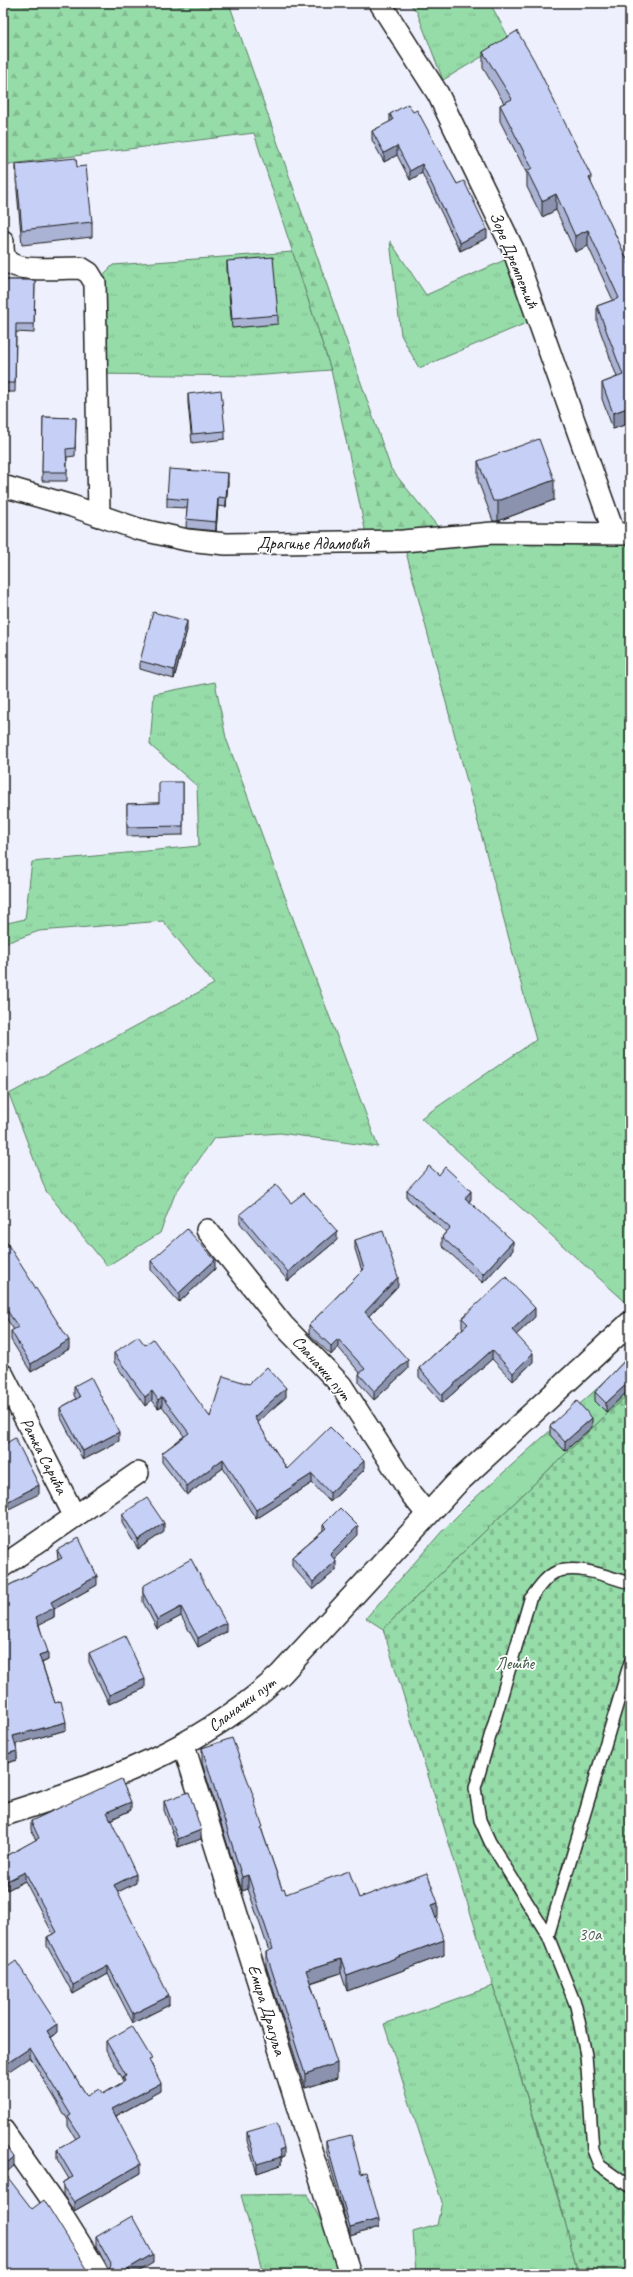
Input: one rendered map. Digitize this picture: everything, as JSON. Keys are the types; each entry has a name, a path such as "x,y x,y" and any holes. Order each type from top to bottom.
{"street":[{"name":"Зоре Дремпетић","path":"380,3 438,94 513,249 622,534"},
{"path":"3,241 3,255 9,263 19,267 81,268 89,273 95,283 99,516"},
{"name":"Драгиње Адамовић","path":"3,486 167,536 226,544 403,541 493,533 622,534"},
{"name":"Сланачки пут","path":"207,1230 283,1325 341,1385 411,1494 427,1514"},
{"name":"Сланачки пут","path":"3,1815 117,1776 184,1746 239,1708 281,1674 427,1514 630,1323"},
{"name":"Ратка Сарића","path":"3,1375 74,1515"},
{"name":"Ратка Сарића","path":"3,1566 74,1515 138,1473"},
{"name":"Емира Драгуља","path":"184,1746 350,2274"},
{"path":"3,2130 59,2210 99,2274"}],"lane":[{"path":"630,1582 577,1569 556,1572 542,1584 530,1598 475,1788 480,1820 490,1842 548,1936 576,2006 586,2055 593,2150 599,2165 630,2187"},
{"path":"548,1936 630,1662"}],"green space":[{"path":"3,3 229,3 391,469 447,538 368,543 331,370 254,133 3,165"},
{"path":"409,3 490,3 510,40 443,80 417,12"},
{"path":"390,241 426,295 507,259 529,322 419,368 401,335"},
{"path":"293,252 331,370 252,376 95,374 95,283 113,265"},
{"path":"630,534 630,1306 421,1118 536,1040 403,541"},
{"path":"215,682 226,738 378,1147 280,1133 214,1138 175,1194 160,1233 107,1266 46,1191 9,1094 214,984 163,921 39,931 3,944 3,924 25,919 32,862 199,846 197,786 150,745 154,694"},
{"path":"630,1359 630,1392 383,1629 366,1618 444,1529 474,1499"},
{"name":"Лешће","path":"630,1392 630,2274 578,2274 563,2213 383,1629"},
{"path":"493,1986 567,2228 578,2274 416,2274 413,2232 437,2225 442,2202 384,2024"},
{"path":"307,2194 348,2274 263,2274 241,2195"}],"building":[{"path":"517,31 534,60 591,176 589,178 630,266 630,407 613,413 602,383 623,375 597,306 619,298 588,230 575,236 556,194 542,201 527,171 532,168 500,105 512,99 483,52"},
{"path":"408,104 413,112 417,110 457,184 464,181 487,229 460,243 422,164 410,171 397,146 384,153 372,131 393,120 390,114"},
{"path":"76,158 77,167 86,166 92,222 22,230 16,164"},
{"path":"273,257 278,315 232,319 227,261"},
{"path":"3,280 35,280 34,324 16,324 15,383 3,383"},
{"path":"221,390 225,431 192,434 188,394"},
{"path":"43,417 76,418 75,448 66,449 67,472 42,472"},
{"path":"539,439 554,480 498,501 493,501 478,461"},
{"path":"169,469 228,473 226,498 218,497 216,522 186,519 188,500 167,498"},
{"path":"153,612 187,621 174,670 140,661"},
{"path":"159,782 183,782 183,826 127,827 127,804 159,803"},
{"path":"429,1166 439,1175 445,1167 471,1191 465,1198 513,1241 483,1274 442,1237 450,1228 407,1190"},
{"path":"276,1185 291,1203 304,1193 337,1231 288,1272 240,1214"},
{"path":"187,1229 215,1260 179,1293 151,1261"},
{"path":"383,1231 398,1277 365,1312 408,1360 374,1391 359,1374 365,1369 338,1339 331,1346 309,1325 364,1269 355,1240"},
{"path":"3,1237 69,1340 31,1364 11,1331 18,1327 3,1304"},
{"path":"506,1277 535,1308 512,1330 533,1353 513,1373 492,1350 442,1395 419,1368 468,1324 462,1318"},
{"path":"138,1336 145,1345 153,1339 210,1417 223,1376 249,1384 267,1367 286,1388 254,1417 287,1469 330,1427 364,1461 330,1493 312,1474 256,1510 223,1459 187,1486 162,1453 189,1433 162,1397 158,1400 152,1391 145,1397 114,1353"},
{"path":"630,1355 630,1381 606,1403 595,1392"},
{"path":"91,1377 119,1432 83,1451 60,1408 80,1397 74,1386"},
{"path":"577,1401 592,1418 565,1442 550,1426"},
{"path":"15,1438 39,1485 3,1504 3,1445"},
{"path":"147,1498 164,1523 138,1540 122,1514"},
{"path":"340,1508 358,1526 330,1554 336,1561 313,1582 292,1557 326,1528 323,1525"},
{"path":"79,1538 97,1576 51,1602 54,1608 36,1617 48,1652 39,1655 55,1703 61,1701 66,1722 13,1736 17,1751 3,1755 3,1586 4,1588 62,1558 57,1550"},
{"path":"191,1559 226,1623 198,1638 181,1607 157,1620 143,1593 143,1586"},
{"path":"125,1636 145,1679 109,1695 89,1653"},
{"path":"232,1738 255,1800 254,1801 263,1827 261,1828 282,1889 284,1888 286,1894 349,1871 359,1898 427,1873 438,1903 431,1905 444,1940 347,1976 341,1959 306,1970 337,2063 305,2074 266,1952 273,1949 248,1875 242,1877 202,1748"},
{"path":"121,1779 131,1802 107,1812 136,1874 114,1885 169,1996 133,2014 108,1966 73,1985 47,1937 57,1932 25,1872 7,1881 3,1874 3,1858 39,1838 31,1821"},
{"path":"189,1792 201,1830 178,1839 164,1801"},
{"path":"16,1961 57,2024 47,2031 87,2096 99,2089 103,2094 125,2081 123,2077 126,2075 106,2041 132,2026 152,2059 149,2060 161,2083 112,2109 141,2164 74,2202 63,2187 63,2182 73,2177 57,2150 80,2136 68,2117 71,2115 30,2048 3,2066 3,1965 6,1968"},
{"path":"277,2123 284,2148 279,2150 281,2157 257,2164 247,2132"},
{"path":"351,2135 361,2174 366,2172 379,2219 350,2227 326,2141"},
{"path":"3,2142 14,2157 3,2166"},
{"path":"3,2171 32,2209 44,2200 89,2272 93,2274 3,2274"},
{"path":"132,2216 153,2254 119,2274 106,2274 109,2271 111,2264 96,2237"}],"park label":[{"name":"30a","path":"590,1934"}]}
